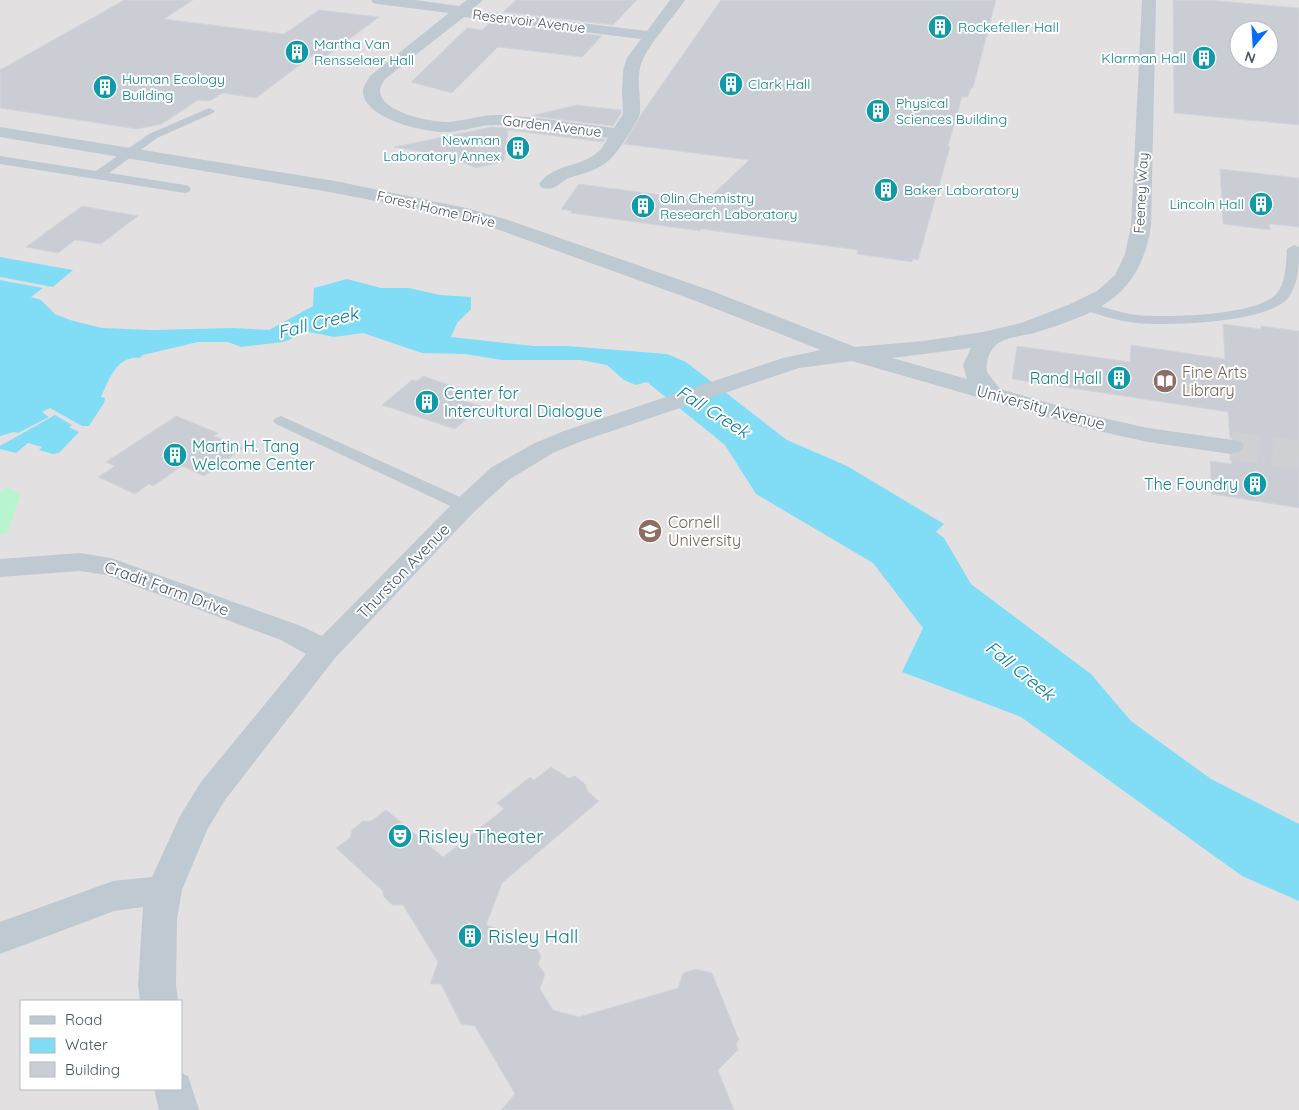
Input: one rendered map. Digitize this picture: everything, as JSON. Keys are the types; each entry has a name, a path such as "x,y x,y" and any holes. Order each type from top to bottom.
{"street":[{"name":"Reservoir Avenue","path":"378,0 651,36"},
{"name":"Garden Avenue","path":"476,0 378,76 370,87 371,96 376,104 394,115 427,125 452,126 484,120 499,120 619,134"},
{"path":"549,184 561,174 586,167 602,159 632,111 629,104 632,64 678,0"},
{"name":"Feeney Way","path":"854,354 921,348 992,336 1042,323 1085,306 1102,297 1118,284 1125,275 1136,251 1141,226 1149,0"},
{"name":"Forest Home Drive","path":"0,132 335,187 460,212 498,223 704,296 854,354"},
{"path":"992,336 982,347 973,366 974,374 979,382 992,394"},
{"name":"Thurston Avenue","path":"159,1000 157,985 159,919 164,890 192,826 213,791 325,651 466,506 501,473 544,448 573,436 664,405 810,357 854,354"},
{"name":"University Avenue","path":"854,354 1117,428 1230,446"},
{"name":"Cradit Farm Drive","path":"0,568 80,562 111,566 290,633 325,651"},
{"path":"6,930 113,896 164,890"},
{"path":"174,1090 179,1110"}],"lane":[{"path":"99,175 153,136 209,111"},
{"path":"0,160 185,189"},
{"path":"1085,306 1127,318 1158,321 1196,319 1263,308 1278,302 1286,290 1294,249"},
{"path":"281,421 466,506"}],"shaded area":[{"name":"Cornell University","path":"0,0 1299,0 1299,1110 0,1110"}],"green space":[{"path":"7,487 21,495 7,533 0,535 0,492"}],"water":[{"path":"0,257 73,270 53,287 0,277"},
{"name":"Fall Creek","path":"347,279 381,288 409,288 440,295 471,297 471,309 457,323 451,337 534,346 567,346 667,354 686,362 787,440 847,466 944,524 936,532 944,538 971,584 1091,674 1131,721 1211,779 1299,824 1299,901 1242,876 1021,717 902,672 923,628 873,563 756,494 725,445 647,382 636,385 624,380 607,365 581,360 502,360 465,354 422,353 363,333 334,337 309,332 283,342 241,347 228,342 198,342 143,355 140,358 125,360 111,376 101,397 105,398 104,403 89,426 82,426 50,408 42,412 49,417 18,433 14,432 0,436 0,280 43,288 31,297 41,300 55,314 102,328 152,330 233,328 269,330 313,306 314,288"},
{"path":"55,415 72,425 69,427 79,432 59,453 53,454 39,450 42,447 28,443 16,453 0,449 0,446"}],"building":[{"path":"124,0 193,0 164,19 284,34 319,10 379,17 325,57 313,55 256,98 222,93 210,101 198,100 162,124 137,129 0,108 0,70"},
{"path":"516,0 637,0 613,25 503,12"},
{"path":"721,0 996,0 973,88 971,88 968,97 962,97 918,260 913,259 912,262 857,254 858,250 701,229 700,231 571,213 572,211 561,209 579,184 706,201 749,160 624,144 642,113"},
{"path":"1173,0 1208,0 1299,8 1299,125 1174,113"},
{"path":"491,22 602,36 582,57 498,47 452,93 411,82 467,28 482,30"},
{"path":"576,105 621,110 621,113 613,126 531,116"},
{"path":"492,127 605,139 603,142 508,130 504,161 477,168 449,157 394,147"},
{"name":"Lincoln Hall","path":"1220,169 1299,178 1299,227 1269,224 1270,230 1223,224"},
{"path":"82,206 138,216 101,244 75,240 58,253 26,247"},
{"path":"1223,324 1299,331 1299,508 1212,494 1210,461 1232,464 1231,456 1241,453 1246,446 1240,439 1230,438 1228,412 1012,379 1017,346 1130,362 1131,345 1225,359"},
{"name":"Center for Intercultural Dialogue","path":"423,376 470,392 460,400 481,406 455,429 382,405 412,380 417,381"},
{"name":"Martin H. Tang Welcome Center","path":"176,416 218,433 214,436 243,448 204,476 182,466 153,486 149,484 135,494 98,477 115,466 106,462"},
{"name":"Risley Hall","path":"551,767 569,778 575,776 585,784 588,792 599,801 502,883 486,925 514,933 526,944 535,944 541,956 538,964 545,974 540,989 553,1010 579,1017 678,988 683,973 696,969 712,973 739,1040 736,1044 738,1050 718,1070 734,1110 501,1110 515,1094 475,1026 461,1024 441,984 430,984 438,962 403,905 392,905 383,896 383,891 336,848 350,838 352,830 363,821 371,821 386,810 443,857 504,809 497,803 530,777 534,780"}],"tunnel":[{"path":"1231,446 1299,455"}],"place":[{"name":"Rockefeller Hall","path":"940,27"},
{"name":"Martha Van Rensselaer Hall","path":"297,52"},
{"name":"Klarman Hall","path":"1204,58"},
{"name":"Clark Hall","path":"731,84"},
{"name":"Human Ecology Building","path":"105,87"},
{"name":"Physical Sciences Building","path":"878,111"},
{"name":"Newman Laboratory Annex","path":"518,148"},
{"name":"Baker Laboratory","path":"886,190"},
{"name":"Lincoln Hall","path":"1261,204"},
{"name":"Olin Chemistry Research Laboratory","path":"643,206"},
{"name":"Rand Hall","path":"1119,378"},
{"name":"Fine Arts Library","path":"1165,381"},
{"name":"Center for Intercultural Dialogue","path":"427,402"},
{"name":"Martin H. Tang Welcome Center","path":"175,455"},
{"name":"The Foundry","path":"1255,484"},
{"name":"Cornell University","path":"650,531"},
{"name":"Risley Theater","path":"400,836"},
{"name":"Risley Hall","path":"470,936"}]}
